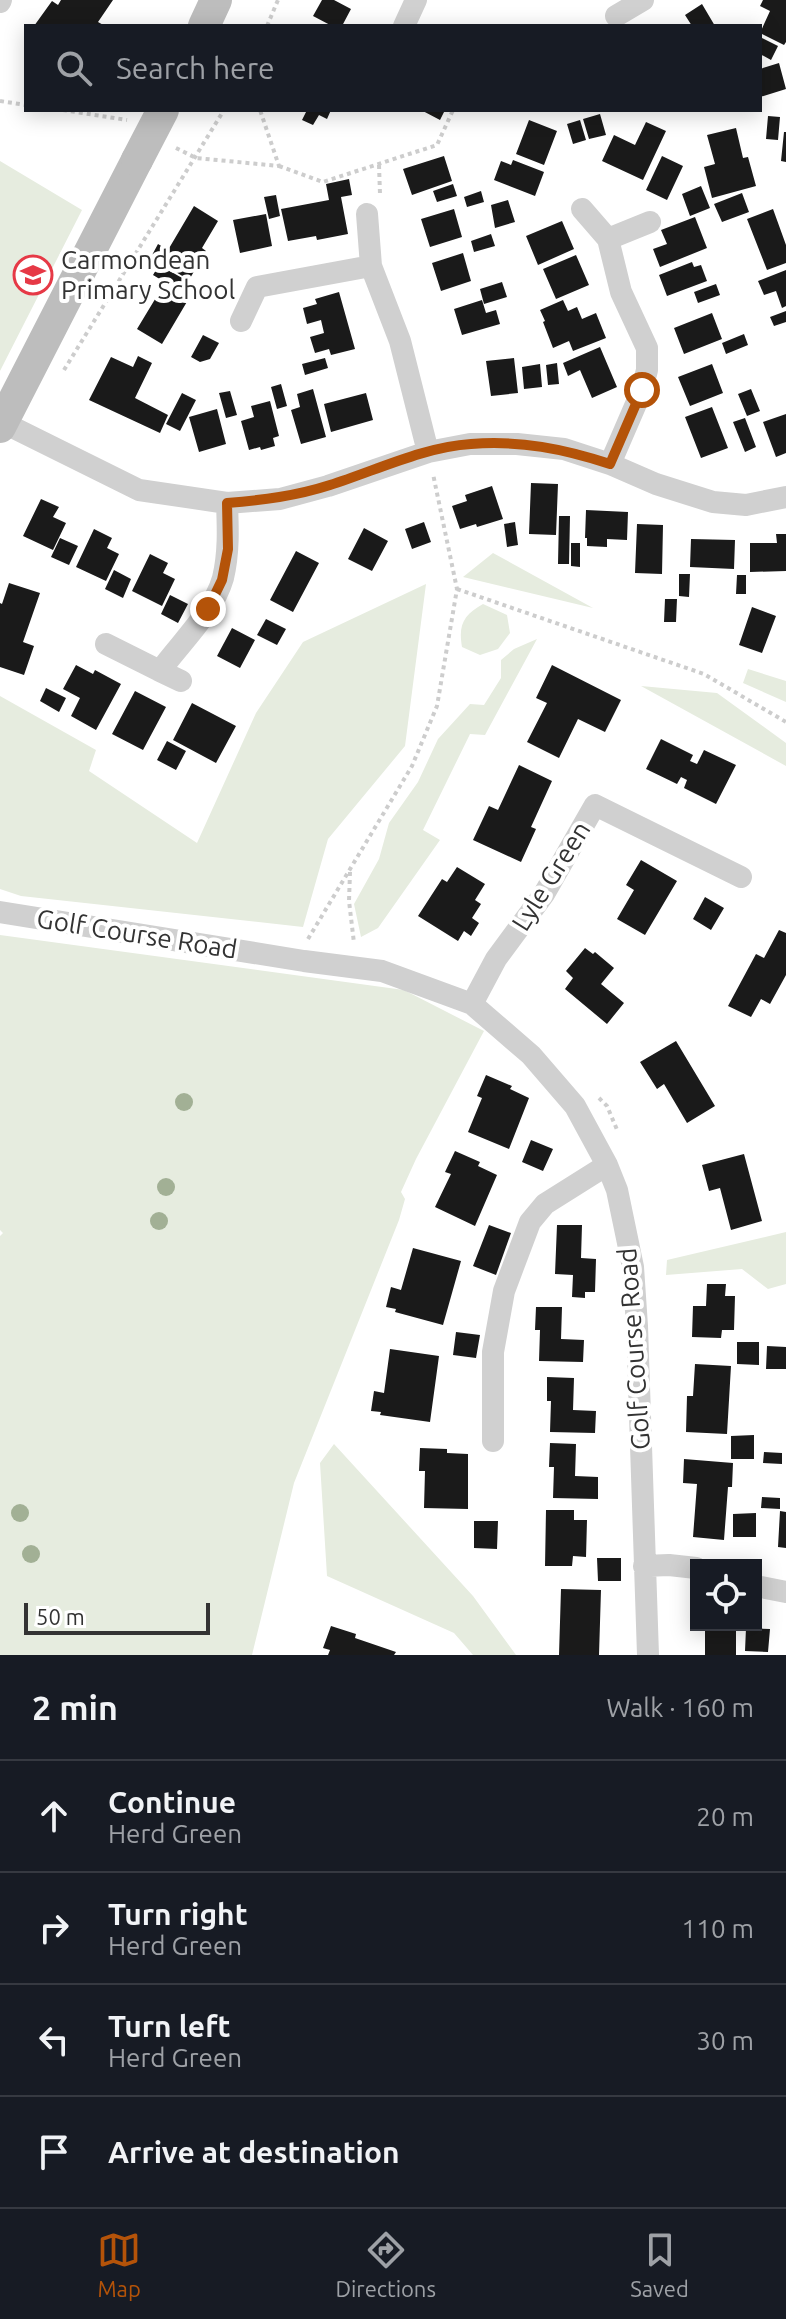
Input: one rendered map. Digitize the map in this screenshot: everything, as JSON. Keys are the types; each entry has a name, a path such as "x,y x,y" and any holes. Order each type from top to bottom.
{"street":[{"path":"205,24 216,0"},
{"path":"394,24 416,0"},
{"path":"616,16 640,1"},
{"path":"162,112 1,424 139,490 227,503 280,499 428,452 470,444 517,444 564,449 713,502 746,505 786,497"},
{"path":"582,209 608,239 621,292 647,348 647,370 642,390 610,464"},
{"path":"367,214 371,266 400,341 428,452"},
{"path":"608,239 650,222"},
{"path":"241,321 257,287 371,266"},
{"path":"160,671 208,609 222,580 228,549 227,503"},
{"path":"106,644 181,681"},
{"name":"Lyle Green","path":"472,1004 496,959 544,894 595,805 741,877"},
{"name":"Golf Course Road","path":"0,912 382,971 472,1004 531,1055 575,1106 607,1165 617,1190 633,1267 648,1655"},
{"path":"493,1441 493,1352 504,1291 530,1222 545,1204 607,1165"},
{"path":"644,1566 690,1567"},
{"path":"762,1587 786,1592"}],"path":[{"path":"268,24 278,0"},
{"path":"0,101 24,105"},
{"path":"77,112 131,120"},
{"path":"57,380 223,112"},
{"path":"261,112 279,166"},
{"path":"166,142 196,158 279,166 323,182 437,145 452,112"},
{"path":"367,214 380,195 379,165"},
{"path":"304,961 308,937 412,766 437,706 457,589 428,452"},
{"path":"457,589 704,674 786,722"},
{"path":"350,871 349,901 354,946"},
{"path":"308,937 324,940"},
{"path":"597,1095 607,1106 623,1143"}],"shaded area":[{"path":"0,161 82,210 0,371"},
{"path":"493,553 593,608 463,577"},
{"path":"426,584 405,746 328,839 303,927 21,896 0,889 0,696 96,750 89,771 197,843 256,713 303,642"},
{"path":"483,604 507,615 510,633 498,649 480,655 462,647 461,632 467,616"},
{"path":"537,639 485,735 470,734 423,830 440,840 378,928 361,937 354,904 379,859 389,823 418,782 438,739 470,704 484,705 501,678 501,660 514,649"},
{"path":"748,669 786,681 786,702 743,683"},
{"path":"641,686 717,693 786,743 786,766"},
{"path":"0,935 404,990 484,1031 401,1192 405,1199 399,1220 294,1483 252,1655 0,1655 0,1236 3,1233 0,1230"},
{"path":"786,1232 786,1284 768,1289 742,1269 666,1275 667,1260"},
{"path":"334,1444 473,1596 516,1655 473,1655 454,1633 327,1576 320,1463"}],"building":[{"path":"61,0 113,0 98,22 102,24 35,24 52,1 58,5"},
{"path":"322,0 334,0 351,9 343,24 328,24 313,16"},
{"path":"763,0 786,0 784,45 762,34 770,11 760,6"},
{"path":"702,4 714,24 691,24 685,15"},
{"path":"762,38 778,46 771,60 762,55"},
{"path":"779,63 786,89 762,96 762,68"},
{"path":"306,112 330,112 327,119 319,115 313,125 302,120"},
{"path":"425,112 444,112 440,120"},
{"path":"600,114 606,135 589,139 583,119"},
{"path":"768,116 780,117 778,140 766,139"},
{"path":"529,120 557,131 544,165 516,154"},
{"path":"580,120 586,140 573,144 567,124"},
{"path":"646,122 666,131 643,180 602,161 614,135 635,145"},
{"path":"736,128 743,158 748,157 756,186 712,198 704,167 715,164 707,135"},
{"path":"786,132 786,162 781,161"},
{"path":"444,156 452,181 412,195 403,169"},
{"path":"662,156 683,166 667,200 646,190"},
{"path":"513,160 544,172 535,196 494,180 501,161 511,165"},
{"path":"349,179 352,195 341,197 348,234 288,241 281,209 329,200 326,184"},
{"path":"453,184 457,196 437,202 433,191"},
{"path":"701,186 710,208 690,216 682,194"},
{"path":"481,191 484,202 467,207 464,197"},
{"path":"742,193 749,212 722,222 714,204"},
{"path":"276,195 280,216 269,219 264,197"},
{"path":"508,200 515,222 495,228 491,205"},
{"path":"194,206 218,221 202,248 206,251 189,280 151,257 158,244 168,250"},
{"path":"454,209 462,237 430,247 421,219"},
{"path":"773,209 786,245 786,263 767,270 747,219"},
{"path":"266,214 272,246 240,253 233,220"},
{"path":"695,217 707,248 660,267 653,249 667,244 661,230"},
{"path":"562,221 574,249 538,265 526,236"},
{"path":"491,234 495,246 474,252 471,241"},
{"path":"463,253 471,281 441,291 432,263"},
{"path":"576,255 589,285 556,299 543,269"},
{"path":"692,262 694,267 701,265 707,281 667,296 659,275"},
{"path":"159,265 184,279 178,290 153,275"},
{"path":"786,270 786,306 782,308 776,291 764,295 758,281"},
{"path":"502,282 507,297 484,304 480,289"},
{"path":"716,284 720,295 698,303 694,292"},
{"path":"163,286 188,300 162,344 137,329"},
{"path":"339,292 355,349 331,355 329,349 315,353 310,337 324,333 321,320 307,324 303,308 317,304 315,299"},
{"path":"482,300 486,313 496,310 500,324 462,335 454,309"},
{"path":"563,300 568,311 577,307 582,319 596,313 606,338 573,351 569,341 553,348 540,310"},
{"path":"786,311 786,322 774,326 770,317"},
{"path":"712,313 722,339 684,354 674,328"},
{"path":"744,334 748,345 726,354 722,343"},
{"path":"203,335 219,343 210,359 200,362 191,357"},
{"path":"600,347 617,387 592,398 580,370 568,376 563,363"},
{"path":"138,356 152,363 135,398 168,415 160,433 89,400 111,357 133,367"},
{"path":"325,358 328,368 305,375 302,364"},
{"path":"514,358 518,393 491,396 486,361"},
{"path":"557,363 559,384 548,385 546,365"},
{"path":"540,364 542,387 524,389 522,367"},
{"path":"712,364 723,393 690,406 678,377"},
{"path":"281,384 287,406 277,409 271,387"},
{"path":"313,389 326,437 301,444 291,410 300,407 297,394"},
{"path":"751,389 760,411 747,416 738,394"},
{"path":"230,391 237,415 226,418 219,393"},
{"path":"182,393 196,400 180,431 166,424"},
{"path":"366,393 373,420 331,432 324,404"},
{"path":"270,401 279,436 273,438 275,446 249,450 241,421 254,417 251,406"},
{"path":"712,407 728,448 701,458 685,417"},
{"path":"217,409 226,444 199,452 189,417"},
{"path":"786,414 786,453 776,457 763,422"},
{"path":"745,418 756,447 745,452 733,422"},
{"path":"531,483 558,484 556,535 529,534"},
{"path":"492,486 503,519 460,529 452,506 467,501 465,495"},
{"path":"41,499 59,507 53,517 66,523 53,550 23,536"},
{"path":"586,510 628,512 627,540 607,539 607,547 587,546"},
{"path":"559,516 570,516 569,564 558,564"},
{"path":"424,522 431,542 412,549 405,529"},
{"path":"515,522 518,545 507,547 504,524"},
{"path":"637,524 663,525 662,574 635,573"},
{"path":"364,528 388,541 372,571 348,559"},
{"path":"94,529 112,538 107,548 119,554 106,581 76,567"},
{"path":"776,534 786,534 786,571 750,572 750,543 777,543"},
{"path":"60,538 78,546 69,565 51,557"},
{"path":"691,539 735,540 734,569 690,567"},
{"path":"571,543 580,543 580,567 571,566"},
{"path":"296,551 319,563 293,612 270,600"},
{"path":"150,554 168,563 163,573 175,579 162,606 132,591"},
{"path":"114,570 131,579 123,598 105,589"},
{"path":"679,574 690,574 689,597 679,596"},
{"path":"737,575 746,575 746,594 736,594"},
{"path":"9,583 40,593 23,642 34,646 24,675 0,667 0,603"},
{"path":"170,595 188,604 178,623 161,614"},
{"path":"665,599 677,599 676,622 664,622"},
{"path":"752,607 776,616 762,653 739,645"},
{"path":"266,619 286,629 277,645 257,635"},
{"path":"232,628 255,640 240,668 217,656"},
{"path":"76,665 93,674 95,670 121,684 96,730 71,716 80,698 63,689"},
{"path":"552,665 621,700 605,732 578,719 559,758 527,742 547,703 536,698"},
{"path":"46,688 66,698 59,712 40,701"},
{"path":"135,691 166,707 143,750 112,734"},
{"path":"192,703 236,726 216,763 173,740"},
{"path":"661,739 693,755 690,761 697,764 704,750 736,765 716,804 684,788 687,780 681,777 677,784 646,769"},
{"path":"167,741 186,751 176,770 157,760"},
{"path":"519,765 552,781 531,827 536,829 521,862 473,840 489,806 498,810"},
{"path":"641,860 677,881 645,935 617,919 634,890 626,885"},
{"path":"457,867 485,884 475,900 481,904 472,918 479,923 471,936 464,931 458,941 418,916 442,879 447,882"},
{"path":"705,897 724,908 711,930 693,919"},
{"path":"779,930 786,933 786,975 770,1004 761,999 751,1017 728,1006 756,954 764,958"},
{"path":"585,948 614,968 601,984 624,1003 607,1024 565,989 573,978 566,971"},
{"path":"676,1041 715,1106 687,1123 664,1084 657,1089 640,1062"},
{"path":"486,1075 512,1086 510,1089 529,1098 509,1149 468,1132 482,1098 477,1096"},
{"path":"531,1140 553,1149 543,1171 522,1162"},
{"path":"455,1151 480,1162 478,1166 497,1175 475,1226 435,1207 451,1174 445,1172"},
{"path":"744,1154 762,1221 731,1230 720,1188 709,1191 702,1165"},
{"path":"489,1225 511,1233 496,1275 473,1266"},
{"path":"557,1225 582,1225 581,1258 596,1259 595,1292 585,1292 585,1298 572,1297 573,1275 555,1274"},
{"path":"413,1248 461,1261 443,1325 386,1307 391,1287 401,1290"},
{"path":"707,1284 726,1284 725,1296 735,1296 734,1330 722,1330 721,1338 692,1337 693,1306 706,1306"},
{"path":"536,1307 562,1307 561,1339 584,1340 583,1362 539,1361 540,1330 535,1330"},
{"path":"456,1332 480,1335 476,1358 453,1355"},
{"path":"737,1342 759,1342 759,1365 737,1364"},
{"path":"767,1346 786,1347 786,1369 766,1369"},
{"path":"390,1349 439,1356 430,1422 371,1411 374,1391 384,1393"},
{"path":"695,1364 731,1366 727,1434 686,1432 687,1396 693,1396"},
{"path":"547,1377 574,1378 573,1410 596,1411 595,1433 550,1432 551,1401 547,1401"},
{"path":"754,1435 754,1459 731,1459 731,1436"},
{"path":"550,1443 576,1444 575,1476 598,1477 598,1499 553,1498 554,1467 549,1467"},
{"path":"420,1448 468,1454 468,1509 424,1508 425,1471 419,1471"},
{"path":"764,1452 782,1453 782,1464 763,1463"},
{"path":"684,1459 733,1463 724,1540 693,1537 697,1484 683,1483"},
{"path":"762,1497 780,1498 780,1509 761,1508"},
{"path":"546,1510 574,1510 574,1520 587,1520 586,1557 573,1556 572,1566 545,1566"},
{"path":"780,1511 786,1512 786,1548 778,1547"},
{"path":"756,1513 756,1537 733,1537 733,1514"},
{"path":"474,1521 498,1521 497,1549 474,1548"},
{"path":"597,1558 621,1558 621,1581 598,1581"},
{"path":"561,1589 601,1590 599,1655 559,1655"},
{"path":"331,1626 396,1652 394,1655 328,1655 330,1650 323,1648"},
{"path":"770,1629 768,1652 745,1651 746,1631"},
{"path":"705,1631 736,1631 736,1655 705,1655"}],"place":[{"name":"Carmondean Primary School","path":"33,275"}],"route":[{"path":"208,609 222,580 228,549 227,503 280,499 428,452 470,444 517,444 564,449 610,464 642,390"}]}
